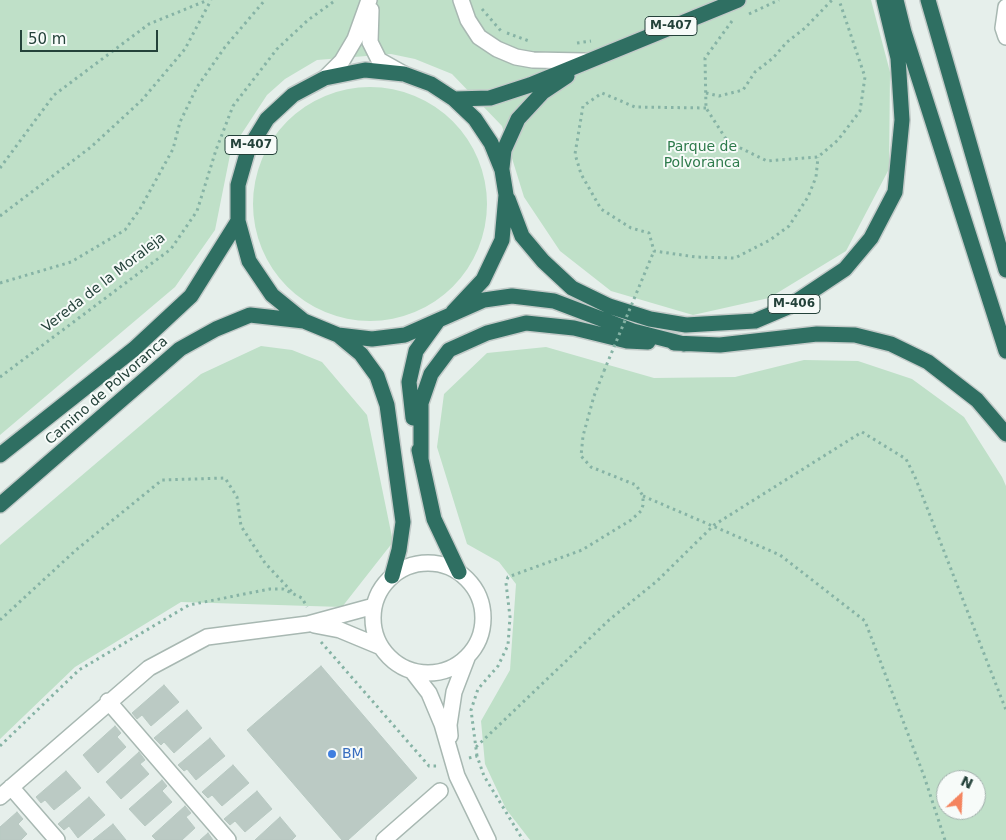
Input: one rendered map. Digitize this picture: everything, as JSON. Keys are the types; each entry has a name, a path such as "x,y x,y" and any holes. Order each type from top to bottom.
{"highway":[{"name":"M-407","path":"502,170 504,150 518,119 543,92 600,46 738,0"},
{"name":"M-406","path":"506,195 522,236 543,261 572,288 609,306 650,319 686,325 755,321 788,307 845,269 871,238 895,192 902,120 898,58 884,0"},
{"path":"896,0 913,60 1006,351"},
{"path":"928,0 1006,270"},
{"name":"M-407","path":"454,99 490,98 530,84 584,61 600,46"},
{"name":"M-407","path":"365,70 404,74 431,84 454,99 475,119 492,143 502,170 506,195 502,240 483,280 453,312 437,322 397,336 372,339 338,335 304,321 272,295 249,261 238,221 238,185 248,150 267,120 293,95 325,78 365,70"},
{"name":"Camino de Polvoranca","path":"0,455 134,349 191,296 238,221"},
{"name":"M-406","path":"453,312 484,300 512,296 554,300 633,332 684,344"},
{"name":"Camino de Polvoranca","path":"0,504 180,350 216,329 250,315 304,321"},
{"path":"437,322 416,350 409,382 414,428 434,519 459,572"},
{"name":"M-406","path":"421,460 421,403 431,374 449,350 486,333 526,323 574,328 627,341 684,344 720,345 816,334 856,335 891,344 928,362 978,400 1006,434"},
{"path":"338,335 361,354 377,376 387,404 403,522 400,550 392,576"}],"street":[{"path":"371,0 370,42 380,60 404,74"},
{"path":"325,78 342,61 355,39 371,0"},
{"path":"461,0 468,20 480,37 497,49 516,57 533,60 584,61"},
{"path":"1005,33 1006,7"},
{"path":"308,624 340,630 381,647 400,666 412,671 441,672 455,667 467,658 477,645 483,629 484,613 480,597 471,582 459,572 443,564 425,562 407,566 392,576 381,589 374,606 374,626 381,647"},
{"path":"57,840 6,792 108,701 149,668 208,637 308,624 374,606"},
{"path":"453,762 449,725 454,692 467,658"},
{"path":"412,671 429,693 469,803 488,840"},
{"path":"108,701 228,840"},
{"path":"384,840 440,791"}],"path":[{"path":"0,168 54,95 149,24 209,0"},
{"path":"0,216 91,147 142,100 185,49 209,0"},
{"path":"0,283 71,262 125,230 140,209 174,149 180,122 197,88 225,47 265,0"},
{"name":"Vereda de la Moraleja","path":"0,377 170,249 197,211 216,150 233,106 277,50 308,20 336,0"},
{"path":"747,15 779,0"},
{"path":"706,93 719,96 743,90 755,72 773,58 787,42 805,28 832,0"},
{"path":"738,18 730,22 706,58 706,108 728,142 767,161 818,157 838,140 860,111 865,77 839,0"},
{"path":"479,5 502,32 532,42"},
{"path":"571,44 600,46"},
{"path":"706,108 635,108 602,93 583,106 575,154 581,174 601,210 631,228 649,233 654,251 604,371 583,436 581,456 591,467 636,485 643,496 780,555 865,620 924,776 945,840"},
{"path":"654,251 696,257 734,258 770,240 789,226 808,197 816,177 818,157"},
{"path":"476,746 609,620 658,581 714,525 862,432 906,459 915,477 1006,710"},
{"path":"0,620 76,550 162,480 225,478 237,497 241,526 265,564 295,595"},
{"path":"523,840 484,776 477,756 471,710 478,689 498,666 508,645 510,617 506,584 508,577 582,550 607,536 641,511 643,496"},
{"path":"0,746 79,670 189,605 270,589 283,589 302,598 307,606 308,643 321,642 429,766 477,756"}],"green space":[{"name":"Parque de Polvoranca","path":"0,0 871,0 890,72 889,169 846,251 769,298 693,315 611,291 560,251 524,197 502,126 452,74 415,59 391,54 317,60 285,79 267,95 231,150 215,230 175,287 0,435"},
{"path":"359,87 381,87 415,96 435,107 453,121 467,139 478,159 485,181 487,204 485,227 478,249 467,269 453,287 425,307 404,316 381,321 359,321 336,316 315,307 296,295 279,278 267,259 258,238 253,215 253,193 258,170 267,149 279,130 296,113 315,101 336,92"},
{"path":"261,346 292,350 322,362 367,415 393,542 342,607 181,602 75,667 0,739 0,545 201,374"},
{"path":"546,347 654,378 735,377 804,360 858,361 912,379 964,417 1006,486 1006,840 530,840 506,809 485,764 481,721 510,670 516,584 499,562 467,544 437,447 444,394 487,353"}],"building":[{"name":"BM","path":"321,666 417,778 348,840 342,840 247,730"},
{"path":"164,685 179,702 151,726 142,715 137,719 132,713"},
{"path":"187,710 202,728 174,753 164,742 161,745 154,738"},
{"path":"115,726 121,733 117,737 126,747 98,773 83,755"},
{"path":"210,738 225,756 196,780 187,769 184,771 178,765"},
{"path":"139,752 145,760 140,764 149,774 121,799 106,782"},
{"path":"233,765 249,783 222,806 212,795 208,798 202,792"},
{"path":"66,771 81,788 54,810 45,800 41,803 36,797"},
{"path":"162,780 167,786 162,791 172,802 145,826 129,809"},
{"path":"257,791 272,809 245,832 235,821 230,825 224,819"},
{"path":"89,797 105,815 78,838 69,826 64,830 58,824"},
{"path":"185,806 191,813 186,817 195,828 182,840 156,840 152,836"},
{"path":"17,812 23,819 18,824 27,834 21,840 0,840 0,827"},
{"path":"280,817 296,836 292,840 255,840"},
{"path":"113,824 126,840 93,840"},
{"path":"208,833 213,840 200,840"}],"place":[{"name":"BM","path":"332,754"}]}
